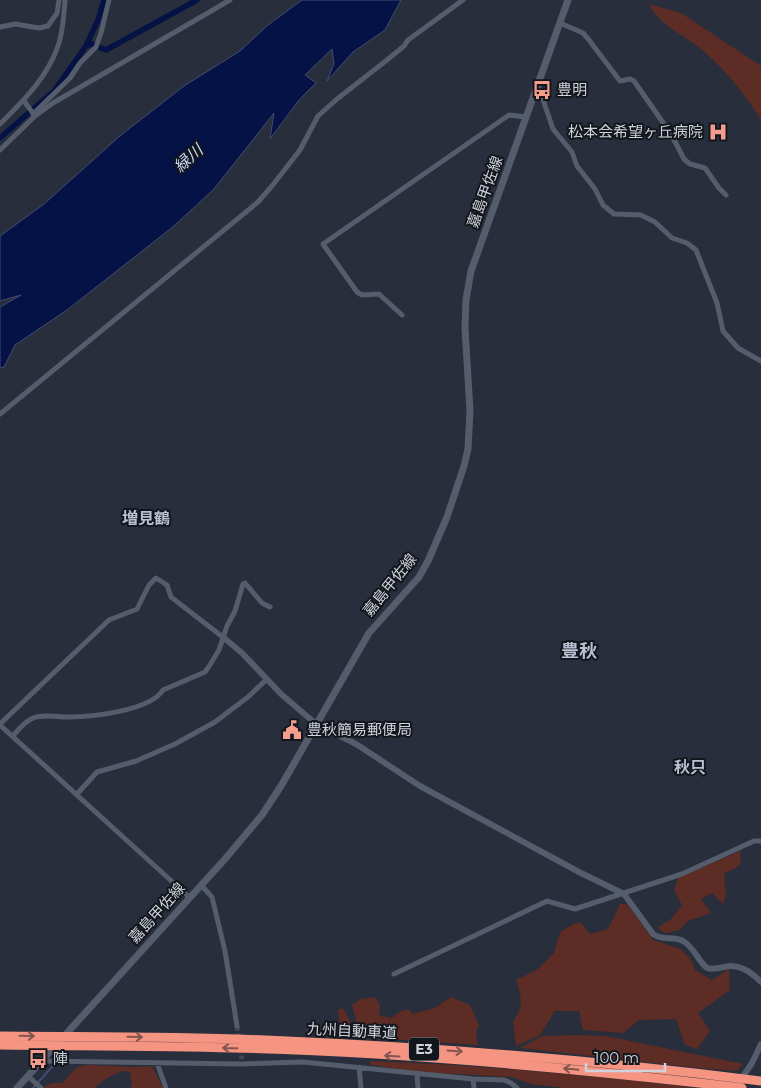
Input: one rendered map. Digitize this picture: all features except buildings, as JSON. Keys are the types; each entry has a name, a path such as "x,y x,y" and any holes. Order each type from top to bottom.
{"highway":[{"name":"九州自動車道","path":"0,1036 269,1040 411,1048 546,1057 761,1081"},
{"name":"九州自動車道","path":"0,1045 234,1048 418,1057 623,1074 742,1088"}],"main road":[{"name":"嘉島甲佐線","path":"17,1088 30,1077 42,1061 262,815 281,786 369,633 419,577 434,551 458,486 468,449 470,428 465,328 466,300 471,272 568,0"}],"street":[{"path":"0,27 15,24 38,28 48,26 58,14 59,0"},
{"path":"0,124 24,101 42,78 58,47 64,20 65,0"},
{"path":"0,150 70,78 80,63 96,47 109,0"},
{"path":"34,115 230,0"},
{"path":"0,414 258,202 300,150 318,116 387,60 408,40 464,0"},
{"path":"560,23 583,34 620,82 630,79 634,80 671,134 684,159 690,164 705,168 726,195"},
{"path":"538,84 553,129 572,152 577,166 595,188 604,205 614,214 641,215 655,222 672,238 687,243 696,250 717,303 723,331 738,348 761,360"},
{"path":"24,101 34,115"},
{"path":"402,315 379,294 362,295 357,292 324,244 509,115 526,117"},
{"path":"189,896 0,725 109,620 124,616 136,609 149,585 156,578 167,585 171,597 242,653 316,724 356,744 420,786 579,872 624,894 648,929 657,937 683,941 707,968 740,967 754,975 761,982"},
{"path":"13,736 26,722 35,717 109,714 136,707 160,694 163,690 205,672 214,659 224,638 243,584 247,585 266,607 270,607"},
{"path":"77,794 97,772 136,761 175,744 215,722 242,702 267,679"},
{"path":"394,974 547,901 575,909 682,874 754,842 761,841"},
{"path":"201,884 212,897 225,952 237,1026"},
{"path":"735,1088 756,1061 761,1044"},
{"path":"42,1061 157,1063 289,1062 473,1079 504,1080 517,1088"},
{"path":"157,1063 166,1088"},
{"path":"359,1068 361,1088"},
{"path":"417,1074 418,1088"},
{"path":"30,1077 41,1087"},
{"path":"473,1079 474,1088"}],"shaded area":[{"path":"649,4 681,13 761,66 761,120 726,73 701,49 665,24"},
{"path":"740,851 741,859 739,866 724,874 726,895 723,904 712,893 701,899 711,913 688,921 679,930 666,933 657,928 671,919 682,905 674,891 678,878"},
{"path":"620,904 627,904 653,940 680,949 690,958 695,970 712,980 729,969 730,990 698,1013 710,1031 697,1049 685,1045 676,1019 639,1020 623,1033 583,1030 579,1011 555,1011 540,1035 516,1046 513,1021 519,1011 521,1001 516,980 538,969 554,953 560,932 576,923 581,923 590,934 608,929"},
{"path":"375,997 380,1005 379,1015 391,1018 403,1010 410,1010 412,1014 435,1008 451,997 470,1005 479,1025 476,1032 478,1045 314,1034 313,1030 340,1026 338,1010 343,1008 354,1029 358,1027 352,1005 361,999"},
{"path":"542,1036 606,1036 743,1064 737,1071 708,1069 520,1048"},
{"path":"370,1061 534,1071 698,1088 565,1088 531,1084 512,1077 420,1072 383,1067 370,1065"},
{"path":"88,1065 152,1066 163,1088 130,1088 132,1083 130,1072 122,1071 107,1078 94,1088 43,1088 51,1083 62,1083 77,1067"}],"water":[{"name":"緑川","path":"302,0 401,0 385,30 353,52 327,81 334,64 332,49 305,75 316,83 299,100 270,139 274,113 214,189 174,226 67,310 15,345 4,367 0,368 0,307 21,295 0,301 0,236 44,204 121,135 184,86 240,51 268,25"}],"waterway":[{"path":"0,138 54,91 86,46 98,20 104,0"},
{"path":"86,46 92,44 106,50 197,0"},
{"path":"33,1088 61,1057"}],"tunnel":[{"path":"237,1026 242,1059"}],"place":[{"name":"豊明","path":"542,90"},
{"name":"松本会希望ヶ丘病院","path":"718,132"},
{"name":"豊秋簡易郵便局","path":"292,730"},
{"name":"陣","path":"38,1059"}],"district":[{"name":"増見鶴","path":"146,518"},
{"name":"豊秋","path":"579,651"},
{"name":"秋只","path":"690,767"}]}
